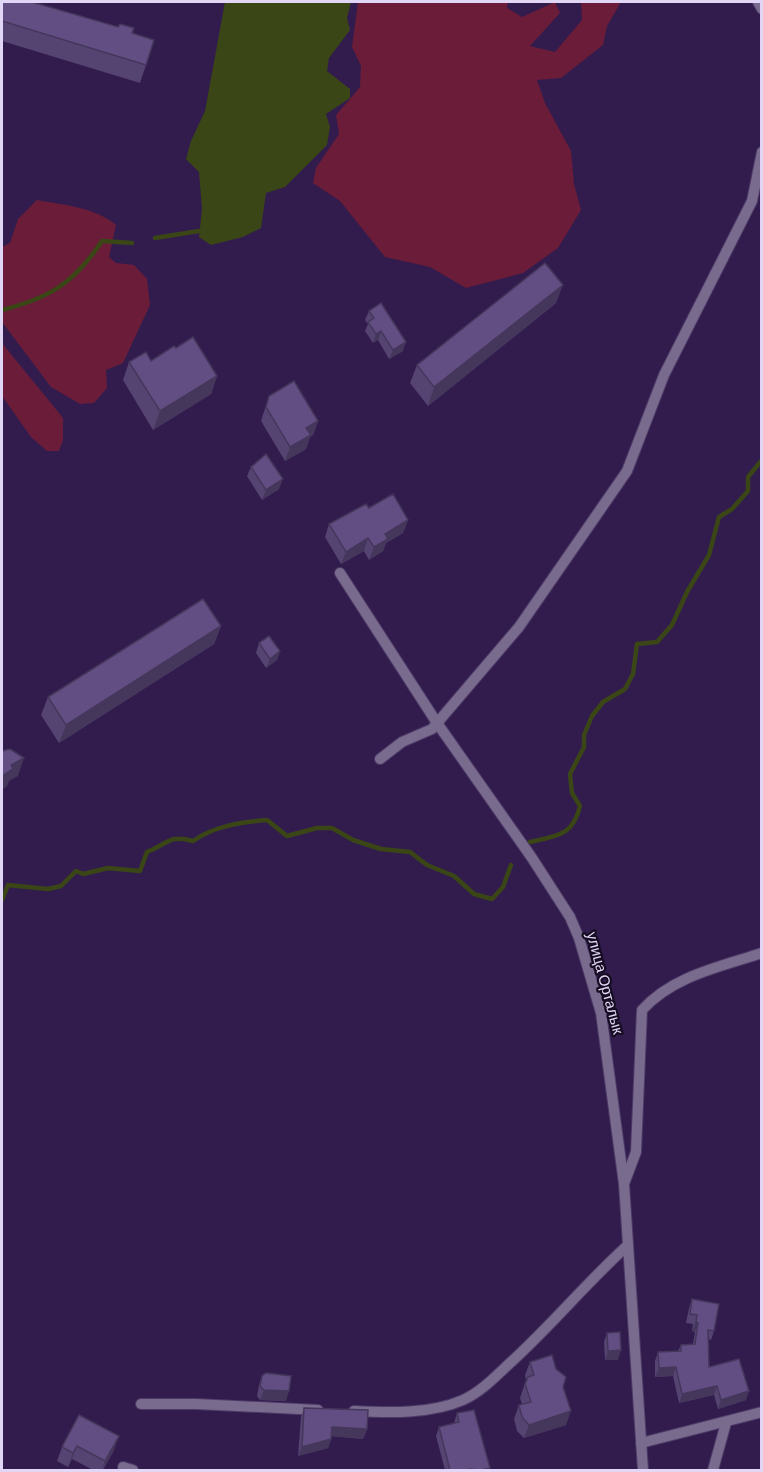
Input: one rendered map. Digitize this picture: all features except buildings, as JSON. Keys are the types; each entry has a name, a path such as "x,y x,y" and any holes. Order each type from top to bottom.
{"street":[{"path":"758,2 762,9"},
{"path":"380,759 389,749 419,733 432,729 519,627 627,471 664,375 752,201 762,152"},
{"name":"улица Орталык","path":"340,573 437,723 532,858 570,917 579,938 601,1013 624,1184 643,1470"},
{"path":"624,1184 636,1152 642,1010 658,995 694,974 762,953"},
{"path":"141,1404 399,1412 447,1406 465,1399 493,1378 534,1341 590,1280 627,1246"},
{"path":"641,1443 762,1412"},
{"path":"713,1470 726,1423"}],"shaded area":[{"path":"225,2 351,2 347,18 350,30 329,58 327,71 350,89 350,98 326,114 330,127 327,145 285,187 266,193 261,228 243,237 211,245 199,237 202,209 199,172 186,159 191,141 205,111"},
{"path":"358,2 508,2 507,8 522,17 555,2 560,13 530,46 555,52 582,20 581,2 621,2 607,26 603,45 561,78 537,80 545,103 571,151 574,184 581,210 558,248 523,273 466,288 430,267 385,257 340,201 313,183 316,168 339,134 336,115 360,87 361,66 352,47"},
{"path":"37,200 89,210 108,219 116,225 109,257 116,263 134,265 147,279 150,305 123,363 106,370 107,388 94,403 80,404 51,387 2,322 2,247 10,243 18,219"},
{"path":"2,343 63,418 63,440 59,451 47,451 31,437 2,396"}],"waterway":[{"path":"155,238 199,231"},
{"path":"2,310 34,300 60,287 92,256 102,241 132,243"},
{"path":"530,842 556,836 573,823 580,806 572,793 570,774 584,747 584,735 592,716 603,702 625,689 633,674 637,644 657,642 672,625 687,592 709,555 719,517 732,509 748,491 748,477 762,460"},
{"path":"2,900 8,885 48,889 61,886 76,871 83,874 108,868 140,871 147,852 173,839 193,841 219,828 267,820 287,836 317,828 332,828 353,840 381,849 410,852 427,865 454,876 474,894 492,899 503,887 511,865"}]}
